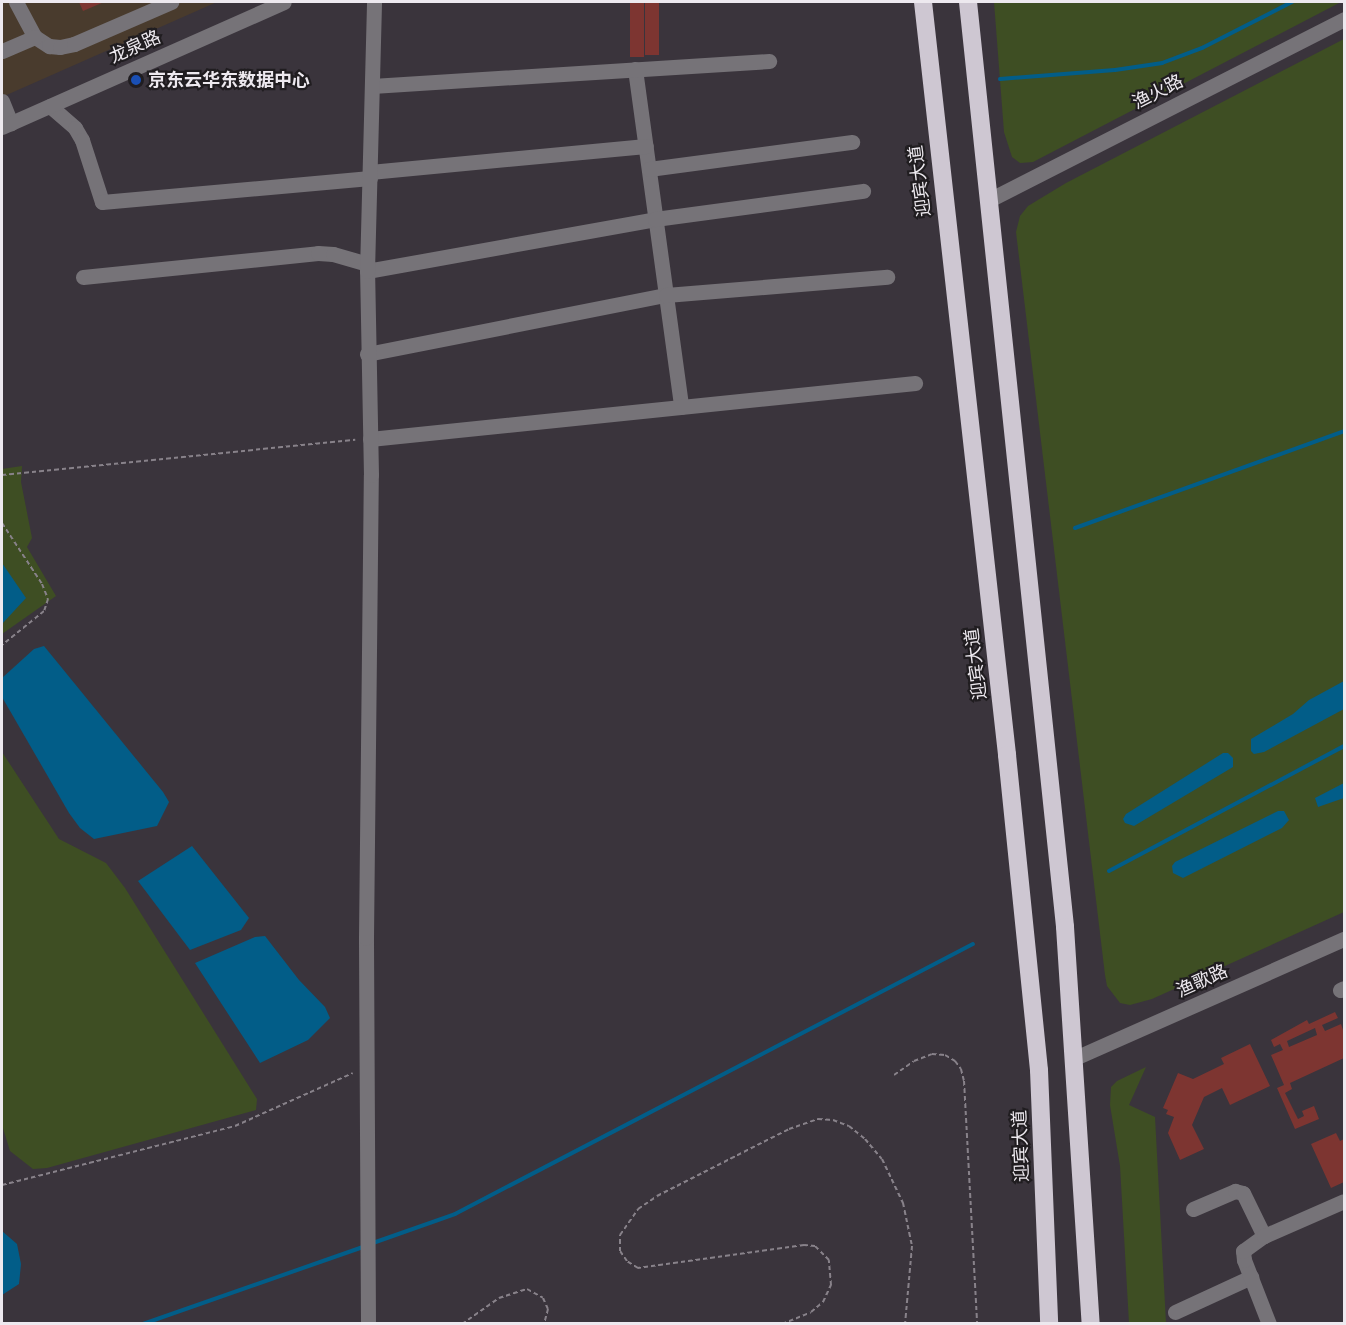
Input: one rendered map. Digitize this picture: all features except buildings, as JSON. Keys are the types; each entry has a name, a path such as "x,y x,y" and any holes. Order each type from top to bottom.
{"highway":[{"name":"迎宾大道","path":"923,2 1007,755 1039,1070 1048,1323"},
{"path":"968,2 1064,915 1091,1323"}],"street":[{"path":"16,2 35,37 49,46 60,47 74,44 171,2"},
{"name":"龙泉路","path":"6,125 284,2"},
{"path":"368,1323 366,1067 370,439 368,268 374,2"},
{"name":"渔火路","path":"988,200 1344,19"},
{"path":"2,51 35,37"},
{"path":"372,86 769,61"},
{"path":"635,69 681,407"},
{"path":"2,101 6,125"},
{"path":"50,106 75,128 82,140 102,202 646,146"},
{"path":"649,169 852,142"},
{"path":"83,277 318,253 333,254 368,268 655,219 863,191"},
{"path":"368,354 666,295 887,277"},
{"path":"370,439 915,383"},
{"name":"渔歌路","path":"1075,1058 1344,939"},
{"path":"1193,1209 1235,1191 1243,1193 1264,1236"},
{"path":"1269,1323 1243,1251 1264,1236 1344,1201"},
{"path":"1175,1312 1251,1277"}],"path":[{"path":"2,475 370,439"},
{"path":"2,523 42,584 48,598 44,611 2,645"},
{"path":"894,1075 914,1061 932,1054 945,1055 955,1061 961,1069 964,1081 977,1323"},
{"path":"2,1185 235,1126 273,1111 366,1067"},
{"path":"782,1323 811,1312 823,1302 831,1285 829,1260 824,1251 815,1246 804,1245 638,1268 627,1261 620,1251 621,1235 638,1209 657,1196 789,1130 818,1119 833,1120 849,1126 865,1139 882,1159 900,1194 912,1246 905,1323"},
{"path":"462,1323 499,1298 527,1289 543,1298 548,1309 544,1323"}],"shaded area":[{"name":"京东云华东数据中心","path":"2,2 217,2 2,97"}],"green space":[{"path":"994,2 1341,2 1033,162 1020,163 1012,157 1004,132"},
{"path":"1344,39 1344,912 1152,999 1130,1005 1120,1003 1107,986 1105,975 1016,232 1020,216 1028,206 1066,183"},
{"path":"22,466 21,482 32,538 27,547 56,596 2,634 2,469"},
{"path":"2,752 59,839 106,863 125,888 257,1099 256,1110 47,1168 33,1169 10,1151 2,1125"},
{"path":"1146,1067 1129,1105 1155,1117 1166,1323 1129,1323 1120,1166 1110,1105 1111,1087 1117,1081"}],"water":[{"path":"2,563 26,598 2,624"},
{"path":"44,646 163,792 169,802 157,826 94,839 80,828 69,813 2,697 2,678 34,649"},
{"path":"1344,681 1344,709 1264,752 1254,754 1251,751 1251,739 1293,714 1309,700"},
{"path":"1223,753 1228,753 1233,758 1233,767 1134,826 1125,823 1123,819 1126,814"},
{"path":"1344,783 1344,798 1318,807 1315,798"},
{"path":"1278,811 1284,811 1289,820 1282,828 1183,878 1173,873 1172,866 1175,862"},
{"path":"192,846 249,918 241,930 190,950 138,881"},
{"path":"265,936 299,980 325,1007 330,1018 308,1040 260,1063 195,963 255,937"},
{"path":"2,1231 17,1244 21,1264 19,1284 2,1295"}],"waterway":[{"path":"1000,79 1115,70 1162,63 1202,48 1292,2"},
{"path":"1075,528 1344,431"},
{"path":"1109,871 1344,746"},
{"path":"370,1244 455,1214 973,944"},
{"path":"143,1324 363,1247"}],"place":[{"name":"京东云华东数据中心","path":"136,80"}]}
